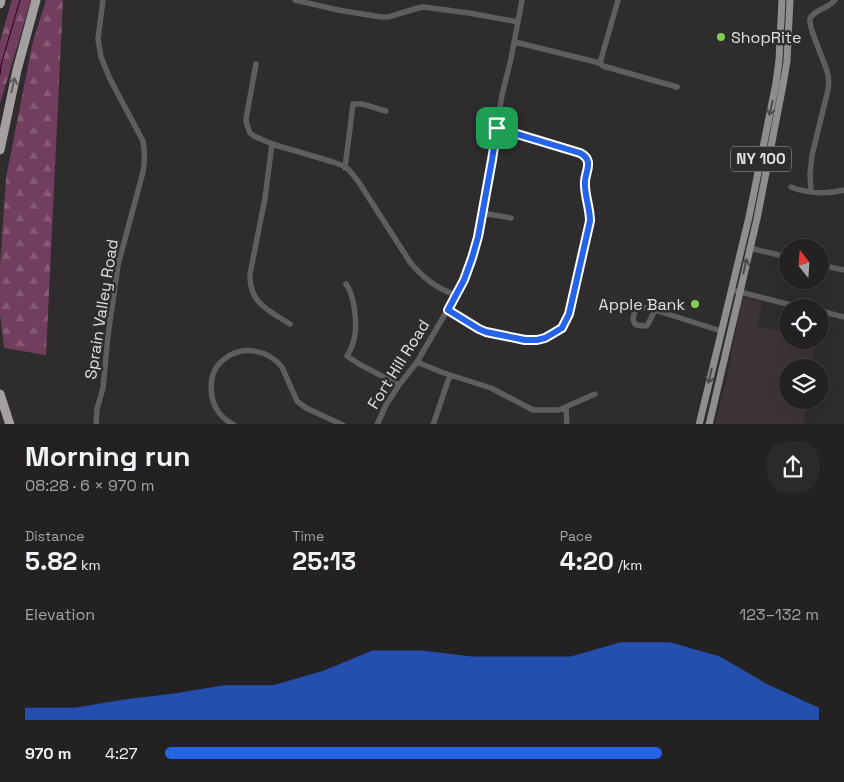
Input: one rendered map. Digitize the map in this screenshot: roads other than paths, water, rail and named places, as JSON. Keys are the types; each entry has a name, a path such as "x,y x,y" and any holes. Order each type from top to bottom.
{"highway":[{"path":"0,4 1,0"},
{"path":"0,150 14,84 36,0"},
{"path":"0,394 10,424"}],"main road":[{"name":"NY 100","path":"709,424 777,78 782,0"},
{"name":"NY 100","path":"699,424 721,331 750,248 786,73 790,0"}],"street":[{"name":"Sprain Valley Road","path":"96,424 97,409 103,388 108,334 118,265 145,161 143,140 110,79 101,57 98,40 103,0"},
{"path":"295,0 381,17 388,17 422,7 518,22"},
{"name":"Fort Hill Road","path":"378,424 386,405 417,362 448,310 464,280 472,258 478,237 502,95 515,42 522,0"},
{"path":"600,63 618,0"},
{"path":"811,191 812,155 829,82 828,72 810,23 812,16 835,0"},
{"path":"515,42 600,63 603,66 677,88"},
{"path":"256,64 247,112 247,125 250,133 272,144 333,162 346,168 358,181 410,262 420,274 442,289 456,294"},
{"path":"346,168 353,104 362,104 386,111"},
{"path":"448,310 486,332 525,340 537,340 552,334 562,328 569,314 590,221 585,191 588,162 584,155 580,153 497,128"},
{"path":"272,144 265,198 250,282 253,294 257,300 265,308 290,324"},
{"path":"790,187 798,190 823,192 844,190"},
{"path":"482,213 511,218"},
{"path":"750,248 779,255"},
{"path":"829,266 844,270"},
{"path":"346,284 351,292 355,325 354,340 347,356 399,385"},
{"path":"735,292 779,302"},
{"path":"655,310 721,331"},
{"path":"829,313 844,317"},
{"path":"234,424 225,419 216,408 212,400 211,383 219,364 225,358 252,350 266,354 278,362 282,367 296,401 306,408 343,424"},
{"path":"417,362 491,388 533,410 559,410 596,394"},
{"path":"434,424 450,375"},
{"path":"566,408 567,424"}],"waterway":[{"path":"0,75 1,65 20,0"}],"place":[{"name":"ShopRite","path":"721,37"},
{"name":"Apple Bank","path":"695,304"}]}
